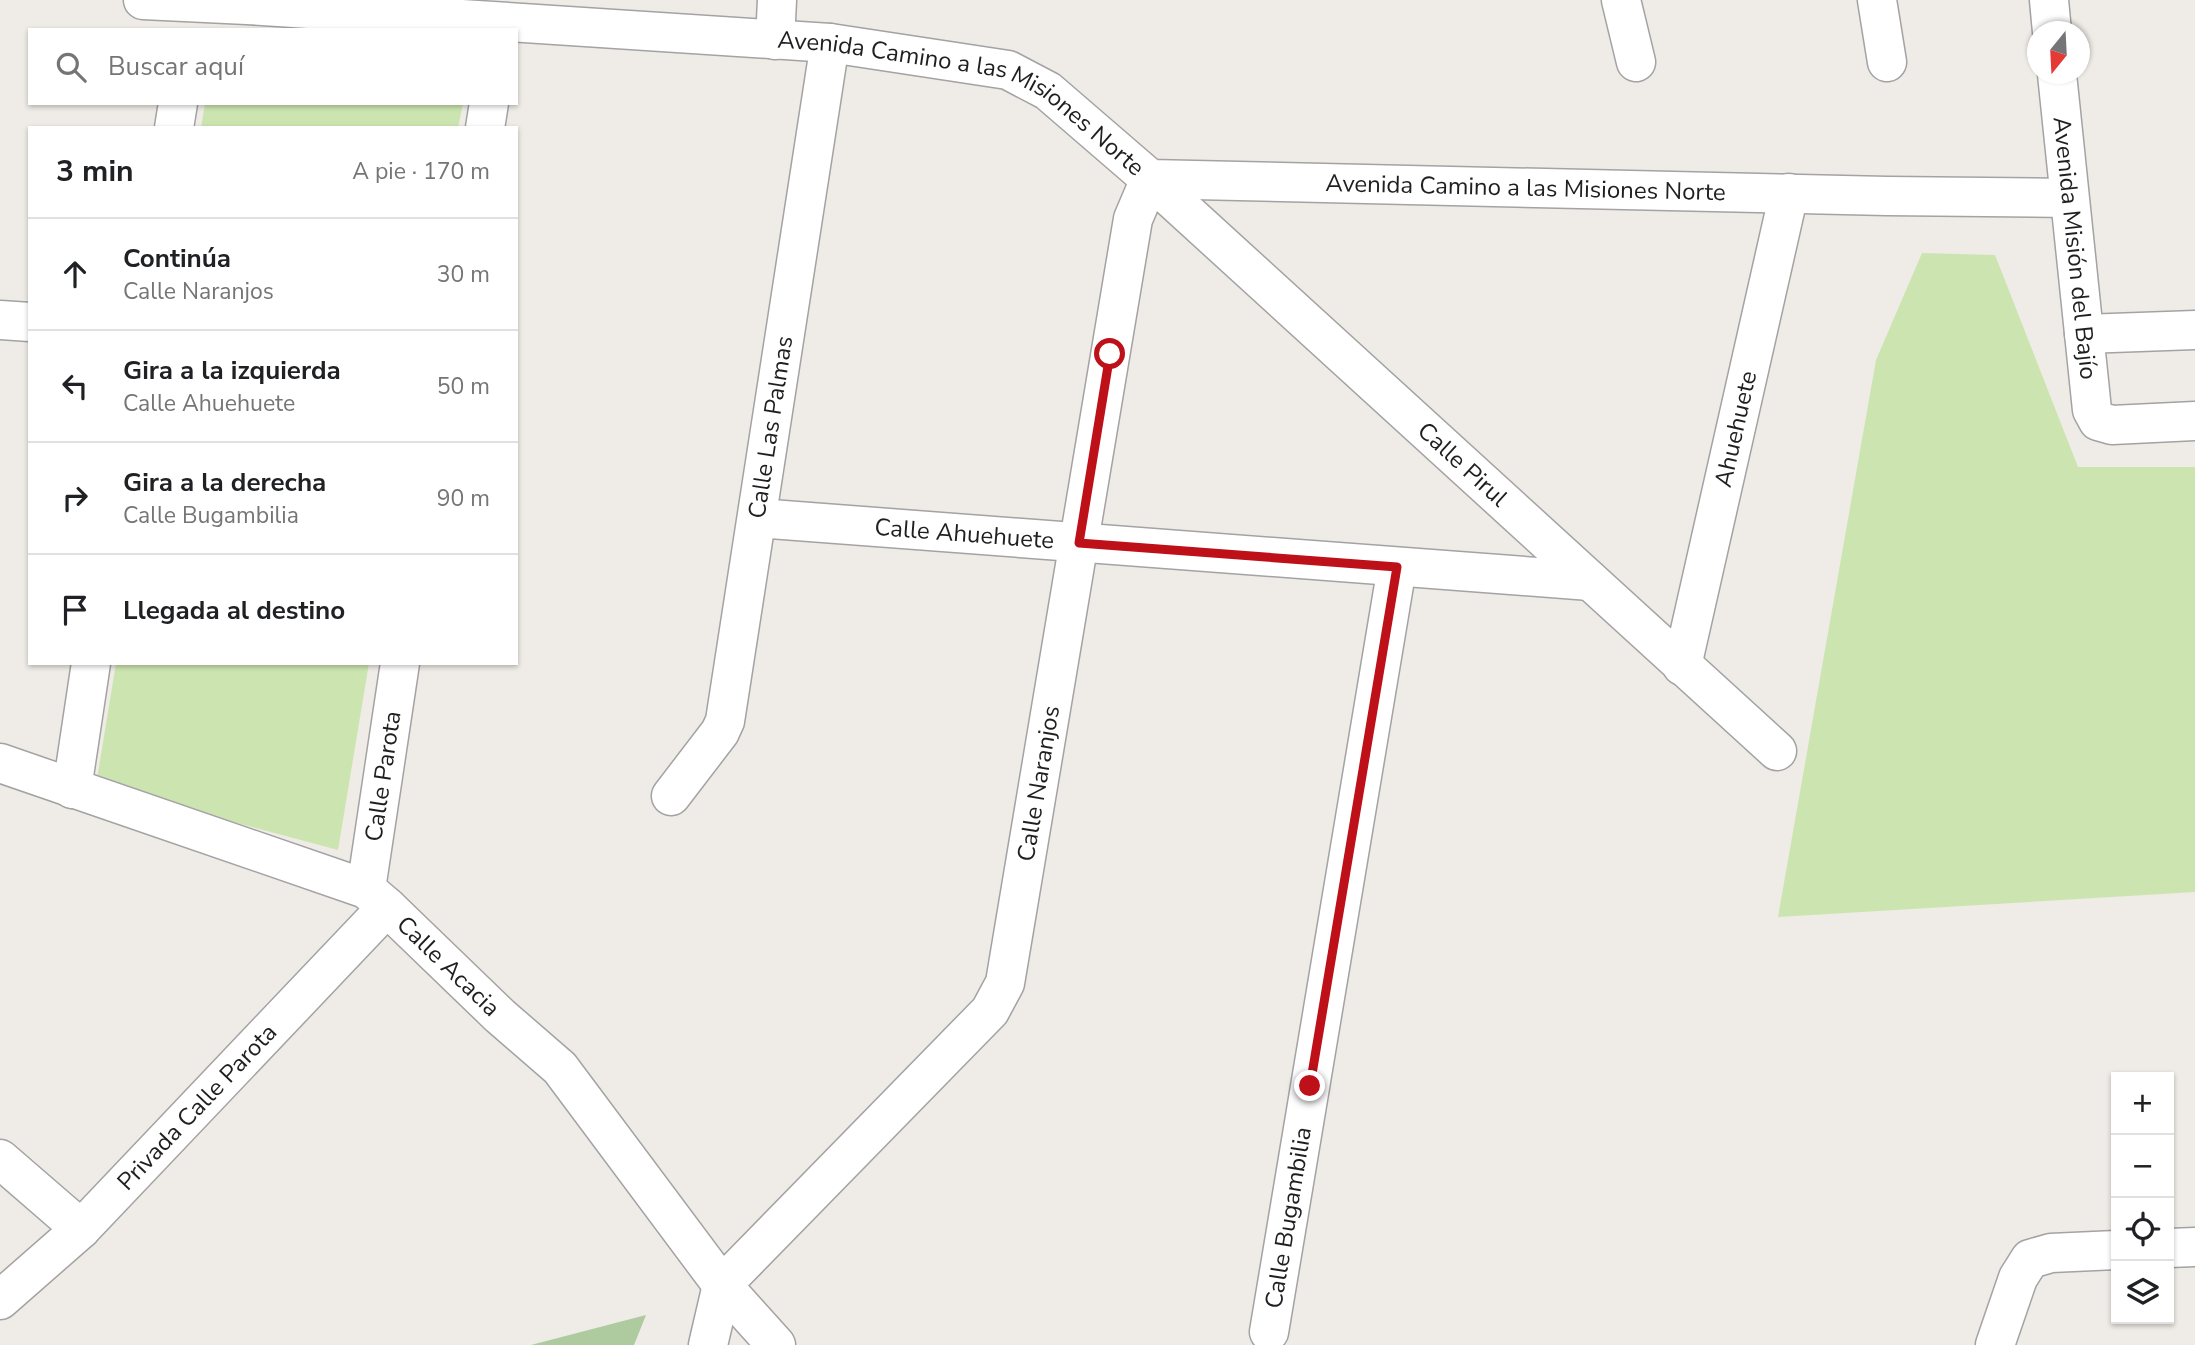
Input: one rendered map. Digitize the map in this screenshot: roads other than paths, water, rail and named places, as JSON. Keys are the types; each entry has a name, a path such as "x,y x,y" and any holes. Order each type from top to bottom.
{"street":[{"name":"Avenida Camino a las Misiones Norte","path":"143,0 192,17 247,5 501,26 830,43 1008,70 1048,90 1150,179 1887,197 2069,198"},
{"path":"775,40 778,0"},
{"path":"1621,0 1636,62"},
{"path":"1877,0 1887,62"},
{"path":"2049,0 2051,21"},
{"name":"Calle Las Palmas","path":"671,796 720,732 725,721 830,43"},
{"name":"Avenida Misión del Bajío","path":"2058,84 2092,410 2098,421 2112,425 2195,421"},
{"path":"174,126 178,105"},
{"path":"485,126 489,105"},
{"name":"Calle Naranjos","path":"722,1285 990,1011 1005,983 1133,219 1150,179"},
{"name":"Calle Pirul","path":"1150,179 1777,751"},
{"name":"Ahuehuete","path":"1682,666 1789,193"},
{"path":"0,320 28,322"},
{"path":"2084,334 2195,330"},
{"name":"Calle Ahuehuete","path":"757,518 1590,581"},
{"name":"Calle Bugambilia","path":"1269,1332 1397,567"},
{"path":"72,789 91,665"},
{"name":"Calle Parota","path":"377,898 400,665"},
{"name":"Calle Acacia","path":"0,763 377,898 500,1016 561,1068 722,1285 776,1345"},
{"name":"Privada Calle Parota","path":"0,1300 81,1229 377,898"},
{"path":"0,1159 81,1229"},
{"path":"2174,1248 2195,1247"},
{"path":"1995,1345 2018,1278 2030,1259 2051,1253 2111,1250"},
{"path":"708,1345 722,1285"}]}
